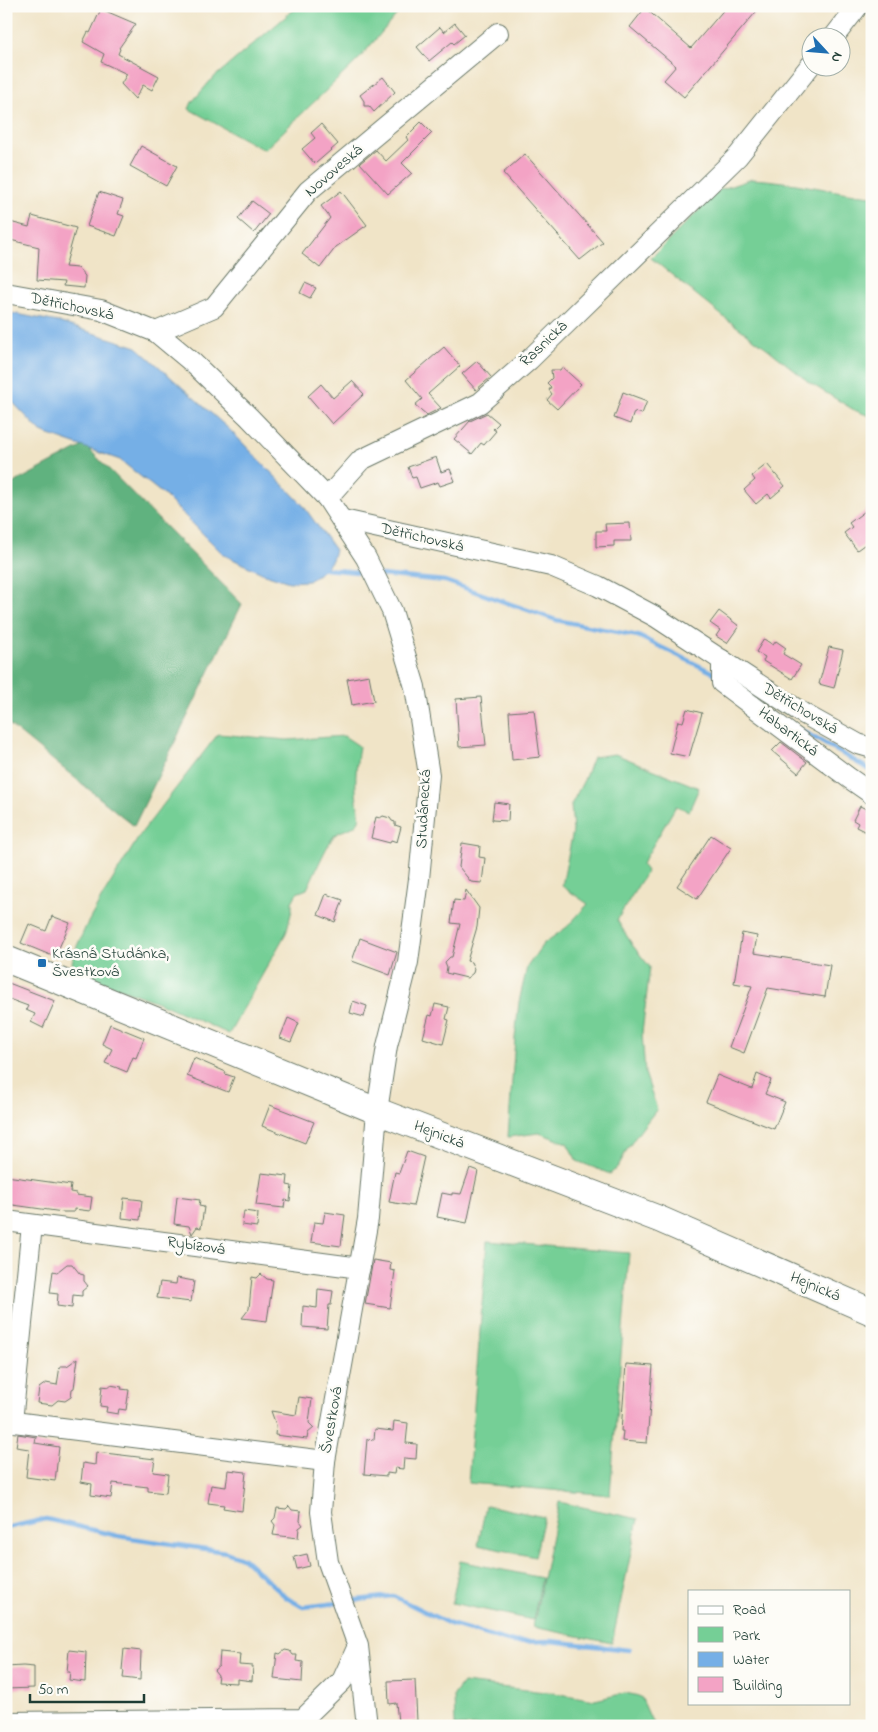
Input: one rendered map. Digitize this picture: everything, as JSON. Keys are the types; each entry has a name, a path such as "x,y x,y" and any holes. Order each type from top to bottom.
{"main road":[{"name":"Hejnická","path":"6,959 377,1111 659,1219 872,1312"}],"street":[{"path":"841,28 858,6"},
{"name":"Novoveská","path":"156,332 214,307 308,191 498,33"},
{"name":"Řasnická","path":"327,498 361,460 480,403 529,360 738,156 800,78"},
{"name":"Dětřichovská","path":"6,293 101,310 156,332 192,362 250,417 327,498 343,520 467,549 551,566 598,586 656,617 804,714 858,744 872,748"},
{"name":"Studánecká","path":"343,520 366,558 392,612 415,687 428,775 419,879 408,962 386,1046 377,1111"},
{"name":"Habartická","path":"722,660 722,683 872,794"},
{"name":"Švestková","path":"367,1726 358,1646 328,1562 322,1512 325,1462 368,1219 377,1111"},
{"name":"Rybízová","path":"6,1222 360,1268"},
{"path":"32,1225 9,1422 325,1462"},
{"path":"6,1722 304,1719 342,1681 358,1646"}],"green space":[{"path":"301,6 404,6 359,59 265,149 189,109 192,102 212,79 291,12"},
{"path":"752,179 872,196 872,417 854,410 810,383 651,258 719,190"},
{"path":"85,445 242,604 134,826 6,722 6,487"},
{"path":"218,734 287,740 344,736 359,746 356,784 359,820 353,827 335,835 307,889 297,893 292,902 292,910 286,933 229,1034 160,1003 75,972 72,962 86,926 142,832"},
{"path":"615,754 699,788 689,811 676,806 642,864 647,871 617,920 633,946 650,967 642,1033 645,1073 657,1109 631,1143 619,1165 610,1174 577,1161 567,1143 539,1133 508,1137 519,1002 527,967 543,944 567,927 588,904 562,886 573,831 571,805 593,757"},
{"path":"487,1241 629,1253 610,1495 468,1483"},
{"path":"559,1502 638,1519 612,1643 533,1627"},
{"path":"486,1505 544,1517 535,1557 478,1545"},
{"path":"460,1561 542,1578 533,1620 452,1603"},
{"path":"463,1683 554,1693 595,1700 625,1693 635,1695 641,1697 654,1726 455,1726 454,1695"}],"water":[{"path":"6,312 58,322 137,347 230,430 302,504 335,550 332,560 325,569 308,581 289,582 262,573 224,555 165,496 120,460 41,432 6,395"}],"building":[{"path":"727,6 761,6 684,97 664,80 676,66 630,27 645,8 691,48"},
{"path":"101,9 136,24 119,48 118,54 159,76 152,90 143,85 135,99 121,84 127,74 101,62 104,54 83,42 88,32 90,33"},
{"path":"455,23 465,35 454,44 452,42 429,61 417,47 440,27 444,32"},
{"path":"383,77 395,92 374,112 369,106 364,106 364,101 360,95"},
{"path":"421,122 432,133 402,163 412,173 388,194 360,163 376,150 386,161 408,140 406,137"},
{"path":"321,124 338,144 315,164 302,149 315,138 311,133"},
{"path":"141,146 177,166 166,186 130,166"},
{"path":"525,154 603,242 580,260 503,173"},
{"path":"341,191 367,225 336,247 320,268 302,254 330,218 321,206"},
{"path":"99,192 123,200 118,214 124,216 116,236 87,226"},
{"path":"252,201 269,214 254,233 238,219"},
{"path":"32,216 76,228 65,267 78,268 85,276 84,288 63,286 64,282 37,280 39,247 6,239 6,221 29,227"},
{"path":"305,283 316,288 310,298 300,293"},
{"path":"444,347 460,366 428,394 441,408 427,415 415,405 422,399 406,380"},
{"path":"477,361 491,377 476,390 462,374"},
{"path":"562,367 581,384 557,409 547,400 552,394 549,390 551,387 547,383 552,378 551,370 560,370"},
{"path":"352,381 364,394 332,424 308,396 321,384 333,398"},
{"path":"623,392 647,401 642,414 634,412 630,424 614,418"},
{"path":"487,413 499,423 493,429 496,431 484,445 481,443 472,454 454,439 470,421"},
{"path":"436,457 441,472 450,469 455,481 440,486 438,482 420,488 416,477 412,478 408,467"},
{"path":"767,464 785,486 771,498 768,494 756,504 744,490 755,480 752,476"},
{"path":"872,506 872,539 857,550 844,533 852,527 849,523"},
{"path":"630,523 631,541 614,541 614,546 596,547 596,531 606,531 605,524"},
{"path":"719,611 739,626 727,643 716,636 720,630 710,623"},
{"path":"764,639 773,645 776,641 786,648 783,654 801,665 792,679 763,661 765,657 756,652"},
{"path":"829,647 843,650 834,688 819,684"},
{"path":"369,675 374,701 352,705 347,679"},
{"path":"481,697 486,745 459,747 456,699"},
{"path":"687,709 702,713 689,757 670,753 678,721 683,722"},
{"path":"534,710 540,757 512,760 509,712"},
{"path":"781,742 807,762 798,773 772,751"},
{"path":"494,802 509,804 508,821 492,820"},
{"path":"860,806 872,812 872,835 856,827 858,823 853,820"},
{"path":"383,816 390,818 395,822 395,825 401,827 397,842 391,840 390,843 371,838 376,817 380,818"},
{"path":"711,835 731,848 697,899 677,886"},
{"path":"462,843 480,846 479,857 485,858 482,883 471,882 459,867"},
{"path":"466,890 479,908 477,927 467,961 471,962 474,969 473,973 467,978 446,973 447,967 445,962 452,957 460,924 451,923 454,900 464,901"},
{"path":"326,894 343,900 335,922 318,915"},
{"path":"52,916 70,923 55,957 21,943 29,924 46,931"},
{"path":"742,933 757,936 754,953 830,965 825,997 768,988 744,1053 729,1047 752,986 734,983"},
{"path":"360,938 397,952 390,975 352,961"},
{"path":"6,982 55,1001 43,1028 31,1022 35,1014 26,1010 28,1006 6,998"},
{"path":"353,1001 367,1006 364,1017 350,1013"},
{"path":"435,1004 449,1007 446,1019 449,1020 443,1044 423,1038 429,1015 432,1016"},
{"path":"288,1018 299,1023 291,1042 280,1038"},
{"path":"110,1024 144,1038 136,1058 133,1057 127,1072 105,1063 112,1049 102,1044"},
{"path":"194,1058 234,1077 228,1092 187,1076"},
{"path":"757,1074 771,1080 765,1094 785,1102 774,1129 706,1102 717,1075 752,1089"},
{"path":"270,1105 314,1122 305,1143 262,1126"},
{"path":"407,1151 424,1157 413,1206 389,1202 395,1172 399,1173"},
{"path":"470,1168 478,1171 467,1223 437,1217 442,1193 461,1194"},
{"path":"261,1173 288,1176 287,1185 292,1186 290,1201 285,1200 284,1208 256,1205"},
{"path":"6,1176 71,1185 70,1192 76,1193 76,1195 92,1197 90,1211 74,1209 74,1212 63,1212 6,1204"},
{"path":"177,1197 200,1200 199,1206 204,1207 201,1228 197,1227 192,1234 189,1226 174,1224"},
{"path":"124,1198 142,1200 140,1220 122,1218"},
{"path":"244,1211 258,1213 257,1227 242,1225"},
{"path":"325,1212 345,1215 341,1246 311,1242 314,1222 323,1223"},
{"path":"373,1260 391,1263 390,1270 395,1271 390,1308 365,1304"},
{"path":"67,1264 72,1264 80,1274 84,1275 84,1281 88,1286 82,1291 82,1296 73,1295 72,1308 57,1306 58,1294 50,1293 53,1271 57,1272"},
{"path":"261,1274 267,1279 273,1280 267,1321 242,1318 249,1309 252,1277 257,1278"},
{"path":"177,1278 194,1281 191,1302 157,1298 160,1282 176,1284"},
{"path":"318,1289 333,1291 331,1305 329,1305 327,1329 302,1327 303,1306 317,1308"},
{"path":"78,1358 71,1397 65,1401 58,1400 52,1405 37,1403 39,1388 46,1383 57,1385 60,1366 67,1366"},
{"path":"626,1364 653,1366 647,1443 622,1441 623,1431 621,1431"},
{"path":"110,1385 129,1390 126,1410 119,1409 118,1414 106,1412 107,1407 100,1406 102,1386 110,1387"},
{"path":"299,1397 312,1399 309,1423 314,1428 308,1433 307,1439 275,1435 276,1425 271,1411 296,1415"},
{"path":"394,1421 408,1423 406,1443 417,1444 416,1459 404,1458 403,1469 395,1468 394,1474 387,1473 387,1476 364,1474 367,1439 374,1440 375,1429 393,1431"},
{"path":"18,1434 36,1437 35,1443 59,1447 55,1481 26,1477 29,1449 16,1447"},
{"path":"96,1452 155,1459 153,1472 168,1474 166,1493 148,1491 148,1487 113,1483 111,1498 91,1495 92,1484 81,1482 83,1463 95,1465"},
{"path":"228,1470 246,1472 242,1511 223,1508 224,1505 208,1503 211,1485 226,1487"},
{"path":"289,1506 292,1510 301,1511 300,1521 303,1525 299,1528 298,1538 273,1535 275,1525 272,1521 275,1518 277,1508 286,1509"},
{"path":"307,1554 310,1566 297,1569 294,1557"},
{"path":"124,1649 141,1651 140,1680 123,1678"},
{"path":"69,1650 86,1652 85,1682 69,1680 70,1672 67,1672"},
{"path":"285,1650 290,1651 293,1655 297,1655 296,1661 303,1662 302,1682 274,1679 277,1653 280,1654"},
{"path":"220,1652 240,1654 239,1665 253,1666 252,1681 237,1679 237,1683 217,1682 218,1675 214,1670 219,1666"},
{"path":"6,1667 34,1667 34,1688 6,1689"},
{"path":"415,1680 417,1721 398,1722 396,1703 389,1704 388,1681"}],"waterway":[{"path":"322,567 325,569 368,573"},
{"path":"381,575 445,581 556,620 638,636 716,674"},
{"path":"801,730 872,771"},
{"path":"6,1528 46,1519 118,1536 226,1552 244,1559 287,1598 303,1607 338,1603"},
{"path":"348,1601 393,1596 450,1624 512,1642 551,1641 629,1650"}],"place":[{"name":"Krásná Studánka, Švestková","path":"42,963"}]}
